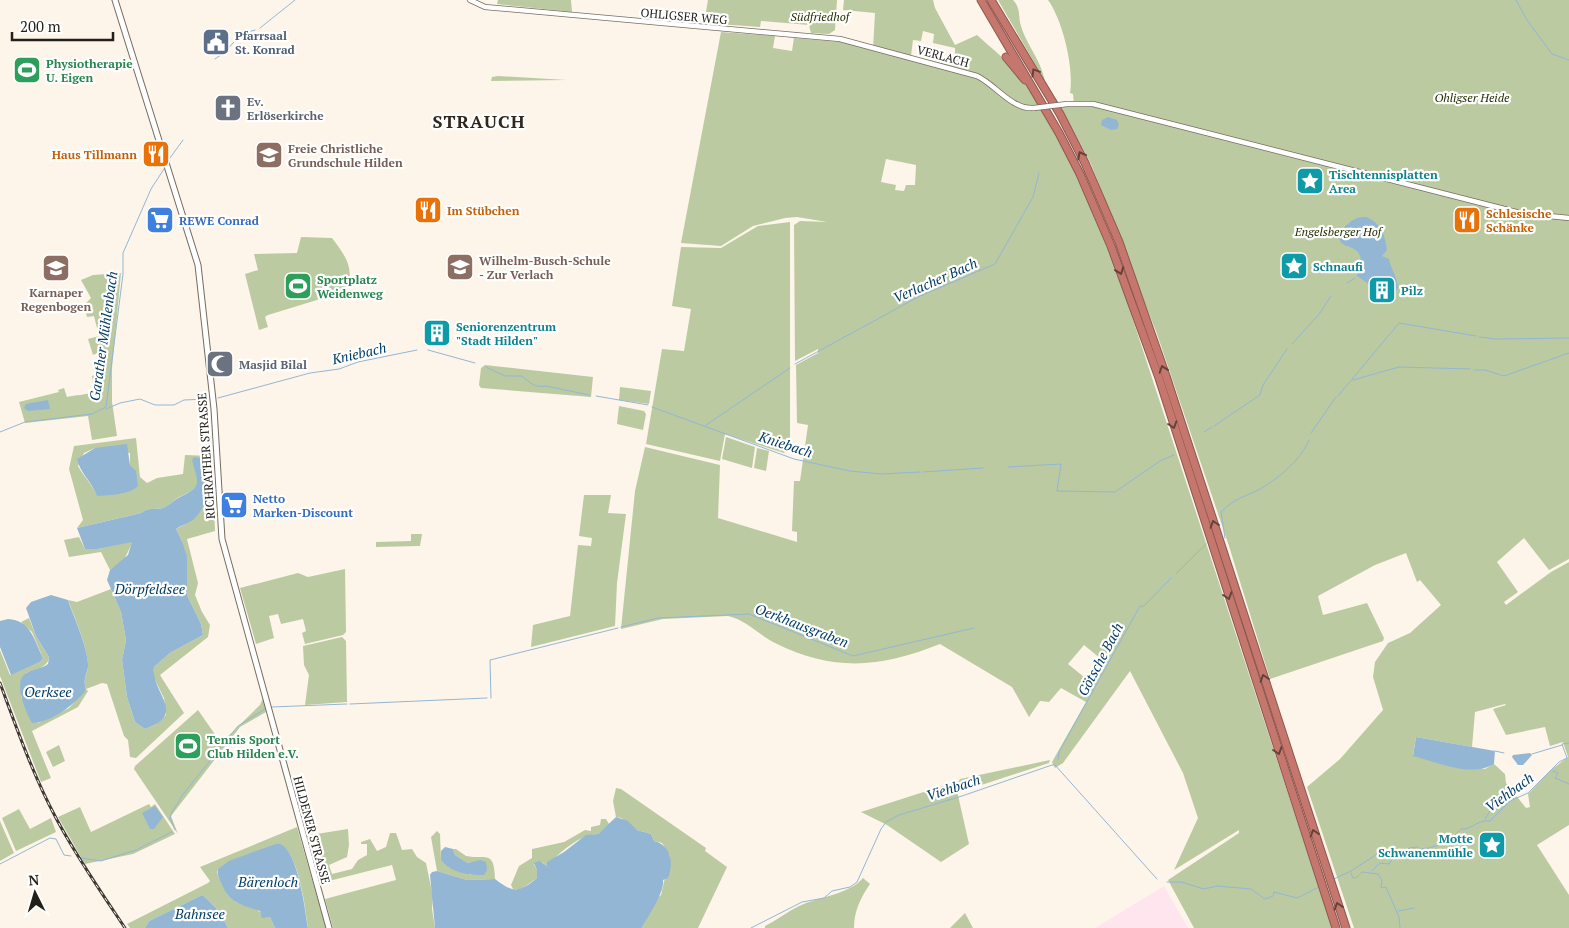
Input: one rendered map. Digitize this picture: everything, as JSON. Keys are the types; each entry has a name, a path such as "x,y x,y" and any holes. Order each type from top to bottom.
{"highway":[{"path":"982,0 1042,101 1080,174 1111,246 1159,378 1336,928"},
{"path":"991,0 1060,114 1085,163 1119,242 1166,376 1346,928"},
{"path":"1006,57 1042,101"},
{"path":"1051,92 1060,114"}],"main road":[{"name":"RICHRATHER STRASSE","path":"115,0 198,265 214,405 222,539 268,708"},
{"name":"HILDENER STRASSE","path":"268,708 329,928"}],"street":[{"name":"OHLIGSER WEG","path":"470,0 485,7 838,39"},
{"name":"VERLACH","path":"838,39 976,76 992,84 1020,106 1034,108 1068,103 1093,104 1525,214 1569,218"}],"shaded area":[{"path":"1164,886 1188,928 1095,928"}],"green space":[{"path":"498,0 571,0 572,12 497,4"},
{"name":"Südfriedhof","path":"708,0 837,0 835,30 829,34 811,33 809,25 761,21 760,27 704,23"},
{"path":"844,0 933,0 935,8 955,45 977,35 1018,74 1051,125 1076,174 1118,274 1332,928 1194,928 1168,880 1239,833 1239,830 1174,870 1198,818 1183,773 1130,671 1063,763 1055,768 1052,762 1086,702 1061,688 1049,702 1040,701 1029,717 1012,687 940,644 897,658 857,663 817,659 797,652 769,640 747,624 728,616 663,619 621,629 635,491 645,447 720,465 718,518 797,542 797,532 792,531 794,481 800,481 808,425 797,423 796,365 818,353 818,349 795,361 794,225 800,221 827,222 797,217 785,218 753,226 721,246 681,243 721,32 775,36 773,48 792,51 794,38 840,42 873,49 875,13 843,10","holes":["923,31 934,34 933,43 955,48 955,66 911,56 913,40 921,41","886,159 916,165 915,185 906,185 904,191 895,190 896,185 881,182","1084,645 1101,659 1084,677 1068,664"]},
{"path":"998,0 1013,0 1016,3 1020,23 1045,81"},
{"path":"1048,0 1569,0 1569,559 1549,570 1524,538 1497,562 1518,592 1504,602 1506,605 1551,572 1569,562 1569,825 1537,845 1569,895 1569,928 1354,928 1307,787 1340,759 1383,710 1373,677 1375,662 1388,643 1410,633 1441,605 1420,580 1417,582 1406,553 1375,565 1318,596 1323,615 1367,603 1384,638 1383,641 1270,679 1229,546 1157,334 1091,164 1061,107 1074,105 1073,94 1070,93 1069,58 1063,32","holes":["1506,705 1493,709 1506,735 1545,727 1550,746 1563,742 1568,757 1551,770 1528,794 1530,807 1526,808 1506,783 1505,774 1494,764 1485,769 1413,755 1416,737 1472,747 1475,712"]},
{"path":"492,77 567,80 491,81"},
{"path":"790,222 790,447 784,453 725,434 720,461 646,444 662,349 684,351 691,309 672,306 681,247 721,248 758,226"},
{"name":"Sportplatz Weidenweg","path":"301,237 332,238 348,264 350,271 347,285 343,292 268,315 265,317 268,327 259,330 245,274 258,270 254,254 297,253"},
{"path":"121,273 112,368 112,402 117,436 92,440 88,416 25,423 19,402 59,392 58,390 64,388 67,397 95,392 92,376 105,372 100,352 93,355 88,339 99,336 94,316 87,317 84,305 91,298 81,280 93,275"},
{"path":"485,365 593,377 591,397 481,388 479,385 481,368"},
{"path":"620,387 651,391 649,404 619,400"},
{"path":"619,406 644,411 646,414 643,430 617,424"},
{"path":"726,437 755,447 752,468 722,459"},
{"path":"136,438 140,477 147,483 157,478 183,474 185,455 212,456 215,531 187,539 198,583 195,595 210,625 208,637 160,675 184,713 136,758 130,757 128,740 124,736 107,684 102,683 86,689 88,691 78,707 32,731 51,778 41,782 0,676 0,650 10,675 40,662 43,658 32,632 21,622 29,618 36,636 49,657 44,666 26,673 21,697 38,723 69,708 86,690 85,678 88,667 87,656 68,600 77,602 111,589 121,612 126,640 122,660 127,697 135,722 145,729 155,725 166,715 164,698 153,676 154,667 170,653 203,635 201,624 187,595 182,541 176,529 191,521 198,514 205,478 201,462 194,464 198,482 194,489 177,498 168,506 160,509 149,509 141,513 77,528 83,520 69,469 74,446","holes":["95,448 130,453 130,465 123,493 97,495 78,466 84,453"]},
{"path":"757,448 769,451 766,471 754,468"},
{"path":"584,495 611,495 608,513 626,514 617,583 615,626 531,647 533,625 570,616 578,545 591,546 592,538 579,536"},
{"path":"411,534 422,534 420,546 376,547 376,542 411,541"},
{"path":"79,537 85,549 98,549 133,541 124,560 110,570 101,552 69,557 64,540"},
{"path":"345,569 346,632 343,635 305,644 302,633 306,631 303,619 281,624 278,614 269,616 274,638 256,644 240,588 298,573 308,577"},
{"path":"342,637 346,641 347,702 305,705 309,675 304,665 303,646"},
{"path":"263,698 266,712 240,727 171,816 178,834 134,769 135,766 198,710 221,743 260,705"},
{"path":"59,745 65,761 53,767 46,752"},
{"path":"1050,760 1049,763 960,792 958,783 960,779"},
{"path":"955,782 969,844 941,862 887,825 861,812"},
{"path":"616,788 621,789 706,848 705,851 727,867 698,928 642,928 656,899 661,895 670,856 662,843 654,841 651,834 637,830 621,818 616,817 613,801"},
{"path":"149,804 151,807 155,804 175,834 133,854 85,864 58,817 80,807 91,832"},
{"path":"19,809 30,829 51,818 56,832 16,851 2,818"},
{"path":"601,819 606,819 609,824 598,834 584,837 577,841 547,866 542,862 534,864 537,870 537,878 520,890 513,889 511,885 519,866 532,858 532,849 564,842 585,830 591,831 591,827 600,825"},
{"path":"0,821 14,853 0,861"},
{"path":"297,827 326,928 308,928 303,894 296,868 285,848 278,843 224,865 217,871 227,894 233,900 255,909 265,917 270,917 275,928 228,928 219,911 204,896 200,896 149,921 145,928 130,928 127,924 208,883 210,881 200,867"},
{"path":"348,829 349,845 347,857 329,865 332,874 352,869 358,860 367,855 367,844 361,844 361,842 370,839 377,851 386,847 390,833 396,833 402,850 412,849 417,857 426,863 433,897 432,909 435,928 333,928 325,899 396,880 392,865 321,883 310,835"},
{"path":"437,831 440,834 441,860 471,875 477,862 468,863 455,855 453,849 466,856 488,858 493,863 495,879 467,880 437,871 431,837"},
{"path":"863,878 870,884 859,904 854,928 765,928 765,926 799,906 842,892"},
{"path":"965,913 973,928 950,928"}],"water":[{"path":"1108,117 1117,120 1119,125 1117,129 1111,130 1101,125 1102,120"},
{"path":"1366,217 1379,226 1385,239 1387,250 1382,256 1389,259 1396,278 1398,288 1394,293 1371,285 1357,276 1361,261 1360,256 1354,249 1340,241 1340,231 1355,219"},
{"path":"48,400 50,409 28,411 24,408 26,404"},
{"path":"127,444 130,465 136,471 138,486 124,493 97,496 77,459 95,448"},
{"name":"Dörpfeldsee","path":"194,457 200,458 201,462 205,492 203,507 193,520 176,529 187,557 187,595 201,624 203,635 170,653 154,667 154,676 166,709 164,716 158,723 145,729 135,722 127,697 122,660 126,640 121,612 107,580 110,570 128,555 132,542 98,549 85,549 77,528 141,513 149,509 168,506 195,487 197,479 192,460"},
{"name":"Oerksee","path":"51,595 68,600 78,627 88,663 85,678 86,690 62,712 47,720 32,723 22,698 20,684 25,674 48,664 49,657 36,636 26,608 31,602"},
{"path":"16,620 27,627 43,658 40,662 11,675 0,647 0,621"},
{"path":"1416,737 1495,751 1494,764 1475,770 1454,768 1413,756"},
{"path":"1530,753 1532,755 1523,765 1518,765 1512,757 1513,755"},
{"path":"155,806 163,817 154,829 150,829 142,813"},
{"path":"616,817 628,821 637,830 651,834 654,841 664,846 670,855 671,866 668,878 663,880 659,897 642,928 435,928 430,875 432,872 437,871 467,880 495,879 511,889 521,889 537,878 537,870 534,863 540,861 547,866 547,862 586,835 598,834"},
{"name":"Bärenloch","path":"278,843 285,847 295,867 308,928 275,928 270,917 262,918 260,911 233,900 225,891 219,879 218,869 229,861"},
{"path":"445,847 453,849 455,855 468,863 480,860 486,862 487,870 484,875 466,874 450,868 441,860 441,851"},
{"name":"Bahnsee","path":"200,896 204,896 219,911 228,928 145,928 149,921"}],"waterway":[{"name":"Garather Mühlenbach","path":"260,28 295,0"},
{"path":"1516,0 1527,20 1552,54 1569,60"},
{"name":"Garather Mühlenbach","path":"215,59 225,52 241,34 255,30"},
{"name":"Garather Mühlenbach","path":"170,158 183,140"},
{"name":"Garather Mühlenbach","path":"0,432 25,422 92,414 106,407 123,274 123,253 151,189 164,169"},
{"name":"Verlacher Bach","path":"795,364 918,297 995,264 1033,197 1039,173"},
{"name":"Kniebach","path":"1347,283 1355,278"},
{"name":"Kniebach","path":"1292,344 1320,313 1331,296"},
{"name":"Götsche Bach","path":"1338,396 1399,323 1476,336"},
{"name":"Götsche Bach","path":"1479,337 1496,339 1569,338"},
{"name":"Kniebach","path":"1214,426 1260,395 1263,385 1287,349"},
{"name":"Kniebach","path":"218,398 310,373 339,369 358,362 417,350"},
{"name":"Kniebach","path":"428,350 475,363"},
{"path":"1474,370 1485,370 1504,376 1569,353"},
{"name":"Kniebach","path":"486,367 505,376 522,376 536,386 546,386 589,395"},
{"path":"1353,380 1399,367 1470,369"},
{"name":"Verlacher Bach","path":"706,425 790,368"},
{"name":"Kniebach","path":"596,396 648,405"},
{"name":"Götsche Bach","path":"1311,433 1336,397"},
{"name":"Kniebach","path":"106,409 120,403 140,399 155,405 174,405 184,400 208,399"},
{"name":"Kniebach","path":"652,407 794,459 850,471 881,474 920,472"},
{"name":"Kniebach","path":"1204,432 1212,427"},
{"name":"Götsche Bach","path":"1225,538 1221,512 1235,501 1275,480 1301,455 1309,440"},
{"name":"Kniebach","path":"1008,467 1061,464 1057,491 1115,492 1160,461 1174,455"},
{"name":"Kniebach","path":"923,472 983,468"},
{"name":"Götsche Bach","path":"1176,574 1206,544"},
{"name":"Götsche Bach","path":"1058,760 1059,752 1140,606 1144,606 1171,578"},
{"name":"Oerkhausgraben","path":"621,627 658,618 749,614 853,656 974,628"},
{"name":"Oerkhausgraben","path":"491,698 490,660 618,628"},
{"name":"Oerkhausgraben","path":"350,704 487,698"},
{"name":"Oerkhausgraben","path":"272,707 347,704"},
{"name":"Oerkhausgraben","path":"175,830 170,818 181,797 238,726 265,709"},
{"name":"Viehbach","path":"1334,879 1351,871 1385,849 1390,852 1395,849 1405,852 1409,848 1433,847 1443,842 1447,835 1454,836 1461,829 1490,821 1510,801 1528,793 1559,762 1567,758 1562,744 1569,743"},
{"path":"1532,754 1562,745"},
{"path":"1495,751 1504,753"},
{"name":"Viehbach","path":"751,928 802,902 824,898 832,891 850,887 857,882 886,822 899,815 962,796 1052,765 1055,765 1157,879"},
{"path":"1553,771 1558,773 1555,778 1569,784"},
{"path":"1485,819 1505,787"},
{"name":"Oerkhausgraben","path":"81,858 101,861 136,850 172,832"},
{"name":"Oerkhausgraben","path":"0,864 50,838 56,839 64,855 71,856"},
{"path":"1372,871 1380,863 1389,864 1394,856 1408,856 1420,850"},
{"path":"1351,873 1353,878 1356,878 1362,872 1378,874 1382,880 1381,888 1386,887 1399,917 1400,928"},
{"name":"Viehbach","path":"1167,882 1181,882 1204,889 1217,886 1251,889 1265,899 1273,896 1274,892 1297,898 1319,887"},
{"path":"1398,911 1414,908"}],"railway":[{"path":"0,683 26,752 48,802 80,860 125,928"}],"place":[{"name":"Pfarrsaal St. Konrad","path":"216,42"},
{"name":"Physiotherapie U. Eigen","path":"27,70"},
{"name":"Ev. Erlöserkirche","path":"228,108"},
{"name":"Haus Tillmann","path":"156,154"},
{"name":"Freie Christliche Grundschule Hilden","path":"269,155"},
{"name":"Tischtennisplatten Area","path":"1310,181"},
{"name":"Im Stübchen","path":"428,210"},
{"name":"REWE Conrad","path":"160,220"},
{"name":"Schlesische Schänke","path":"1467,220"},
{"name":"Schnaufi","path":"1294,266"},
{"name":"Wilhelm-Busch-Schule - Zur Verlach","path":"460,267"},
{"name":"Karnaper Regenbogen","path":"56,268"},
{"name":"Sportplatz Weidenweg","path":"298,286"},
{"name":"Pilz","path":"1382,290"},
{"name":"Seniorenzentrum \"Stadt Hilden\"","path":"437,333"},
{"name":"Masjid Bilal","path":"220,364"},
{"name":"Netto Marken-Discount","path":"234,505"},
{"name":"Tennis Sport Club Hilden e.V.","path":"188,746"},
{"name":"Motte Schwanenmühle","path":"1492,845"}],"district":[{"name":"STRAUCH","path":"479,121"}],"park label":[{"name":"Ohligser Heide","path":"1472,97"},
{"name":"Engelsberger Hof","path":"1338,231"}]}
